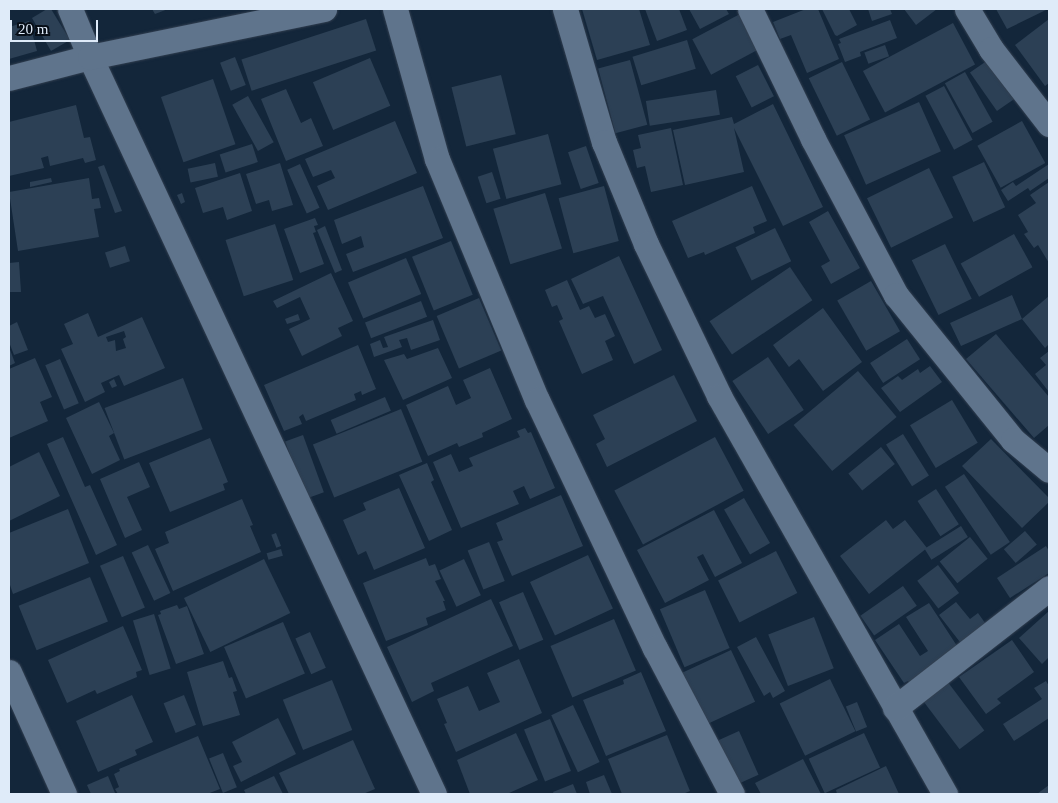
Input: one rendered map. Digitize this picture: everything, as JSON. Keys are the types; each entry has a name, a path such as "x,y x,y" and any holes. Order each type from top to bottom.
{"street":[{"path":"70,9 90,57 434,794"},
{"path":"9,78 90,57 324,9"},
{"path":"395,9 437,159 537,400 655,648 732,794"},
{"path":"565,9 604,142 646,244 719,396 945,794"},
{"path":"750,9 813,139 896,295 1013,440 1049,470"},
{"path":"967,9 991,50 1049,124"},
{"path":"895,708 1049,588"},
{"path":"9,672 64,794"}],"building":[{"path":"47,9 51,9 70,40 51,51 32,18"},
{"path":"152,9 168,9 155,14"},
{"path":"582,9 639,9 650,45 597,60"},
{"path":"645,9 679,9 687,30 657,41"},
{"path":"689,9 726,9 729,14 700,29"},
{"path":"806,9 818,9 839,59 807,73 791,35 780,39 773,22"},
{"path":"822,9 849,9 857,25 837,36"},
{"path":"868,9 890,9 892,14 872,21"},
{"path":"904,9 937,9 916,25"},
{"path":"996,9 1048,9 1007,29"},
{"path":"740,14 759,49 711,75 692,39"},
{"path":"366,19 376,50 252,91 241,59"},
{"path":"1049,19 1049,83 1045,86 1015,45"},
{"path":"890,20 897,38 860,52 861,56 845,62 838,44 841,43 839,39"},
{"path":"29,21 37,51 9,59 9,27"},
{"path":"953,23 975,64 885,112 863,71"},
{"path":"687,40 696,69 641,85 632,57"},
{"path":"885,45 889,56 868,64 864,53"},
{"path":"235,57 246,85 231,91 220,63"},
{"path":"370,58 390,106 333,130 313,82"},
{"path":"630,60 647,125 615,133 598,69"},
{"path":"988,60 1015,99 997,111 970,73"},
{"path":"842,62 870,120 837,136 809,78"},
{"path":"758,65 774,96 752,108 736,76"},
{"path":"965,72 993,122 973,133 945,83"},
{"path":"501,75 516,134 466,147 452,87"},
{"path":"213,79 235,144 183,162 161,97"},
{"path":"944,86 973,140 954,150 925,96"},
{"path":"286,89 301,123 311,118 323,146 286,161 261,99"},
{"path":"716,90 720,115 650,126 646,101"},
{"path":"248,96 274,142 258,151 232,105"},
{"path":"919,102 941,151 866,185 844,135"},
{"path":"773,104 823,207 783,226 734,128 744,172 685,185 673,130 732,117 734,124"},
{"path":"76,105 84,138 90,137 96,160 85,163 83,158 50,166 48,156 41,158 44,168 9,176 9,122"},
{"path":"395,121 417,173 328,210 317,186 335,178 331,170 313,177 305,159"},
{"path":"1022,121 1045,163 1001,188 977,146"},
{"path":"671,128 683,185 651,192 645,166 637,168 633,150 641,148 638,135"},
{"path":"548,134 561,184 506,199 493,149"},
{"path":"252,144 258,162 226,173 220,155"},
{"path":"586,146 599,183 581,189 568,152"},
{"path":"984,162 1005,207 973,222 952,177"},
{"path":"215,163 218,177 191,183 188,169"},
{"path":"280,163 293,205 272,211 269,200 256,204 246,174"},
{"path":"300,164 320,208 307,214 287,170"},
{"path":"1049,164 1049,178 1030,191 1028,188 1008,201 1001,190 1013,182 1016,186"},
{"path":"104,165 122,211 115,213 98,167"},
{"path":"929,168 953,217 891,248 867,198"},
{"path":"492,172 501,199 486,203 478,177"},
{"path":"240,173 252,211 227,220 223,207 203,213 195,188"},
{"path":"51,178 52,182 30,187 30,182"},
{"path":"89,178 92,199 99,198 101,208 94,209 99,237 18,251 9,192"},
{"path":"1049,182 1049,263 1038,245 1034,248 1024,234 1028,232 1018,215 1036,203 1030,195"},
{"path":"423,186 443,238 353,272 346,254 364,247 361,236 342,244 334,220"},
{"path":"604,186 619,241 573,253 559,198"},
{"path":"752,186 767,221 753,227 755,233 705,255 704,252 688,258 672,221"},
{"path":"182,193 185,202 181,204 177,195"},
{"path":"545,193 562,248 510,264 493,209"},
{"path":"828,211 860,268 831,284 821,266 830,261 809,222"},
{"path":"315,218 318,225 314,226 316,232 313,233 324,264 300,273 284,229"},
{"path":"275,224 293,280 244,296 226,240"},
{"path":"325,226 342,270 335,273 317,230"},
{"path":"775,228 791,261 752,281 735,247"},
{"path":"1014,234 1032,267 979,297 961,264"},
{"path":"451,241 473,295 434,311 412,257"},
{"path":"945,244 972,299 938,315 912,260"},
{"path":"125,246 130,261 110,268 105,252"},
{"path":"619,256 662,350 634,364 603,296 583,304 571,279"},
{"path":"406,258 421,294 363,319 348,283"},
{"path":"19,262 21,292 9,292 9,263"},
{"path":"790,267 812,300 732,354 710,321"},
{"path":"331,273 353,321 338,328 342,336 302,356 289,329 310,319 300,297 277,308 273,301"},
{"path":"567,280 580,310 589,306 595,318 605,314 615,336 605,341 613,360 582,374 559,321 563,319 557,305 552,307 545,290"},
{"path":"871,281 900,331 866,351 837,300"},
{"path":"1012,295 1022,319 961,346 950,323"},
{"path":"1049,296 1049,344 1045,348 1022,319"},
{"path":"479,298 501,350 459,368 437,316"},
{"path":"421,301 427,317 371,338 365,323"},
{"path":"823,308 862,362 823,391 799,359 789,367 773,345"},
{"path":"88,313 98,337 142,317 165,368 124,386 119,375 101,383 105,392 85,402 61,349 73,344 64,324","holes":["124,331 126,337 123,339 126,348 116,351 115,340 108,342 106,337"]},
{"path":"298,314 300,320 287,324 285,319"},
{"path":"433,320 440,340 411,350 407,338 399,340 402,347 374,357 370,344 380,340 383,348 388,347 384,337"},
{"path":"17,322 28,350 14,355 9,342 9,326"},
{"path":"996,334 1049,397 1049,425 1034,438 966,359"},
{"path":"907,339 920,359 883,383 870,363"},
{"path":"358,345 376,389 362,395 361,391 354,394 356,400 306,421 303,414 299,417 302,424 284,431 264,385"},
{"path":"9,347 15,363 9,366"},
{"path":"438,348 452,378 403,400 384,360 404,354 407,359"},
{"path":"1049,351 1049,392 1035,374 1046,365 1040,358"},
{"path":"768,357 804,410 768,434 732,381"},
{"path":"35,358 52,397 40,402 48,421 9,438 9,369"},
{"path":"60,359 79,403 64,409 45,365"},
{"path":"930,366 942,382 900,412 881,388 898,376 902,380 918,369 920,373"},
{"path":"490,368 512,419 482,433 483,437 459,447 457,443 428,456 406,405 448,386 456,405 471,398 463,380"},
{"path":"858,371 897,417 832,471 794,425"},
{"path":"674,375 697,421 607,467 596,444 605,439 593,415"},
{"path":"183,378 203,429 124,459 105,408"},
{"path":"114,379 117,386 112,388 109,382"},
{"path":"385,397 391,411 337,434 331,420"},
{"path":"952,400 978,443 936,468 910,425"},
{"path":"99,402 114,433 109,436 120,460 92,474 66,418"},
{"path":"401,409 422,462 334,497 313,445"},
{"path":"525,428 528,433 531,432 555,488 530,499 524,486 513,491 519,504 461,528 433,462 451,454 459,472 473,466 469,458 520,437 517,431"},
{"path":"903,434 929,476 912,486 886,445"},
{"path":"303,435 324,492 306,499 285,441"},
{"path":"63,437 85,487 90,485 117,545 96,555 47,444"},
{"path":"715,437 744,491 643,544 614,491"},
{"path":"210,438 228,482 223,484 225,490 170,512 149,463"},
{"path":"991,439 1049,498 1049,502 1022,528 962,466"},
{"path":"881,447 895,464 862,491 848,473"},
{"path":"39,452 60,496 9,521 9,467"},
{"path":"139,462 150,487 127,497 142,530 125,538 100,479"},
{"path":"427,463 434,480 431,482 452,530 429,541 399,475"},
{"path":"964,474 1010,542 991,555 945,487"},
{"path":"399,488 425,548 374,570 366,551 358,555 343,520 366,510 363,503"},
{"path":"936,489 959,524 940,536 918,501"},
{"path":"561,495 583,546 512,576 497,542 503,540 496,523"},
{"path":"744,498 770,543 750,555 724,509"},
{"path":"242,499 253,525 250,526 261,552 173,591 155,549 169,543 165,532"},
{"path":"68,509 89,563 13,594 9,582 9,533"},
{"path":"714,510 742,563 715,577 703,554 697,557 709,580 665,603 637,550"},
{"path":"886,520 893,529 905,520 927,548 869,594 840,556"},
{"path":"961,526 968,537 931,560 925,549"},
{"path":"1025,531 1037,545 1016,563 1004,549"},
{"path":"276,533 281,546 276,548 271,535"},
{"path":"970,537 988,559 957,583 940,562"},
{"path":"489,542 505,581 483,590 468,551"},
{"path":"148,545 170,593 154,601 132,553"},
{"path":"1046,546 1049,551 1049,573 1010,598 997,578"},
{"path":"281,549 283,556 269,560 267,553"},
{"path":"776,551 797,593 739,622 718,581"},
{"path":"588,555 613,608 555,636 530,582"},
{"path":"123,556 145,608 122,617 100,566"},
{"path":"426,558 429,566 435,564 441,579 435,581 445,601 443,601 446,610 426,618 428,625 386,641 363,583"},
{"path":"264,559 290,613 210,652 184,598"},
{"path":"464,559 481,595 456,607 440,570"},
{"path":"938,565 959,593 938,609 917,581"},
{"path":"90,577 108,622 37,650 19,606"},
{"path":"903,586 917,606 874,635 860,616"},
{"path":"705,590 730,648 685,667 660,609"},
{"path":"523,592 543,640 519,650 499,602"},
{"path":"491,599 513,646 431,683 434,691 412,702 387,647"},
{"path":"956,602 970,619 978,613 988,627 963,646 939,615"},
{"path":"929,603 959,649 911,684 908,681 904,683 875,640 899,624 920,656 928,651 906,617"},
{"path":"177,605 179,609 187,606 204,654 176,664 158,615 161,614 160,611"},
{"path":"1049,611 1049,657 1042,664 1019,638"},
{"path":"154,614 171,669 150,675 133,620"},
{"path":"814,617 834,668 788,686 768,635"},
{"path":"614,619 636,671 572,698 550,646"},
{"path":"283,622 305,674 246,699 224,647"},
{"path":"123,626 142,670 136,672 137,677 97,694 95,690 67,703 48,660"},
{"path":"310,632 326,668 311,674 295,639"},
{"path":"756,637 785,691 773,698 770,692 764,696 737,647"},
{"path":"1012,640 1034,672 997,699 1001,703 986,714 959,677"},
{"path":"731,650 755,702 705,725 681,673"},
{"path":"519,659 542,713 456,752 444,724 447,723 437,699 468,686 479,711 500,702 487,673"},
{"path":"223,661 229,678 232,677 237,691 233,692 240,715 203,726 187,672"},
{"path":"641,672 666,731 606,756 583,700 624,684 623,680"},
{"path":"830,679 855,731 805,756 780,704"},
{"path":"332,680 352,730 303,750 283,700"},
{"path":"947,681 984,731 960,749 922,700"},
{"path":"1046,681 1049,686 1049,718 1014,741 1003,724 1042,699 1034,688"},
{"path":"132,695 153,742 135,750 137,755 98,772 76,721"},
{"path":"184,695 196,725 176,733 164,703"},
{"path":"857,702 867,727 856,732 846,706"},
{"path":"573,705 600,762 578,772 551,715"},
{"path":"278,718 296,754 241,782 233,766 242,762 232,742"},
{"path":"550,719 571,771 545,781 524,729"},
{"path":"739,731 759,775 736,785 716,741"},
{"path":"516,733 538,780 507,794 470,794 457,760"},
{"path":"864,733 880,767 825,793 809,759"},
{"path":"667,735 690,791 683,794 622,794 608,759"},
{"path":"198,736 220,789 207,794 118,794 115,789 119,787 114,774 120,771 119,769"},
{"path":"353,740 375,789 363,794 289,794 279,773"},
{"path":"223,753 237,787 223,793 209,759"},
{"path":"803,759 821,794 761,794 755,783"},
{"path":"886,766 899,794 837,794 836,790"},
{"path":"604,775 612,794 590,794 586,782"},
{"path":"108,776 115,793 91,794 87,785"},
{"path":"274,776 283,794 246,794 244,790"},
{"path":"573,784 577,794 554,794 553,792"},
{"path":"1049,785 1049,794 1037,794"}]}
